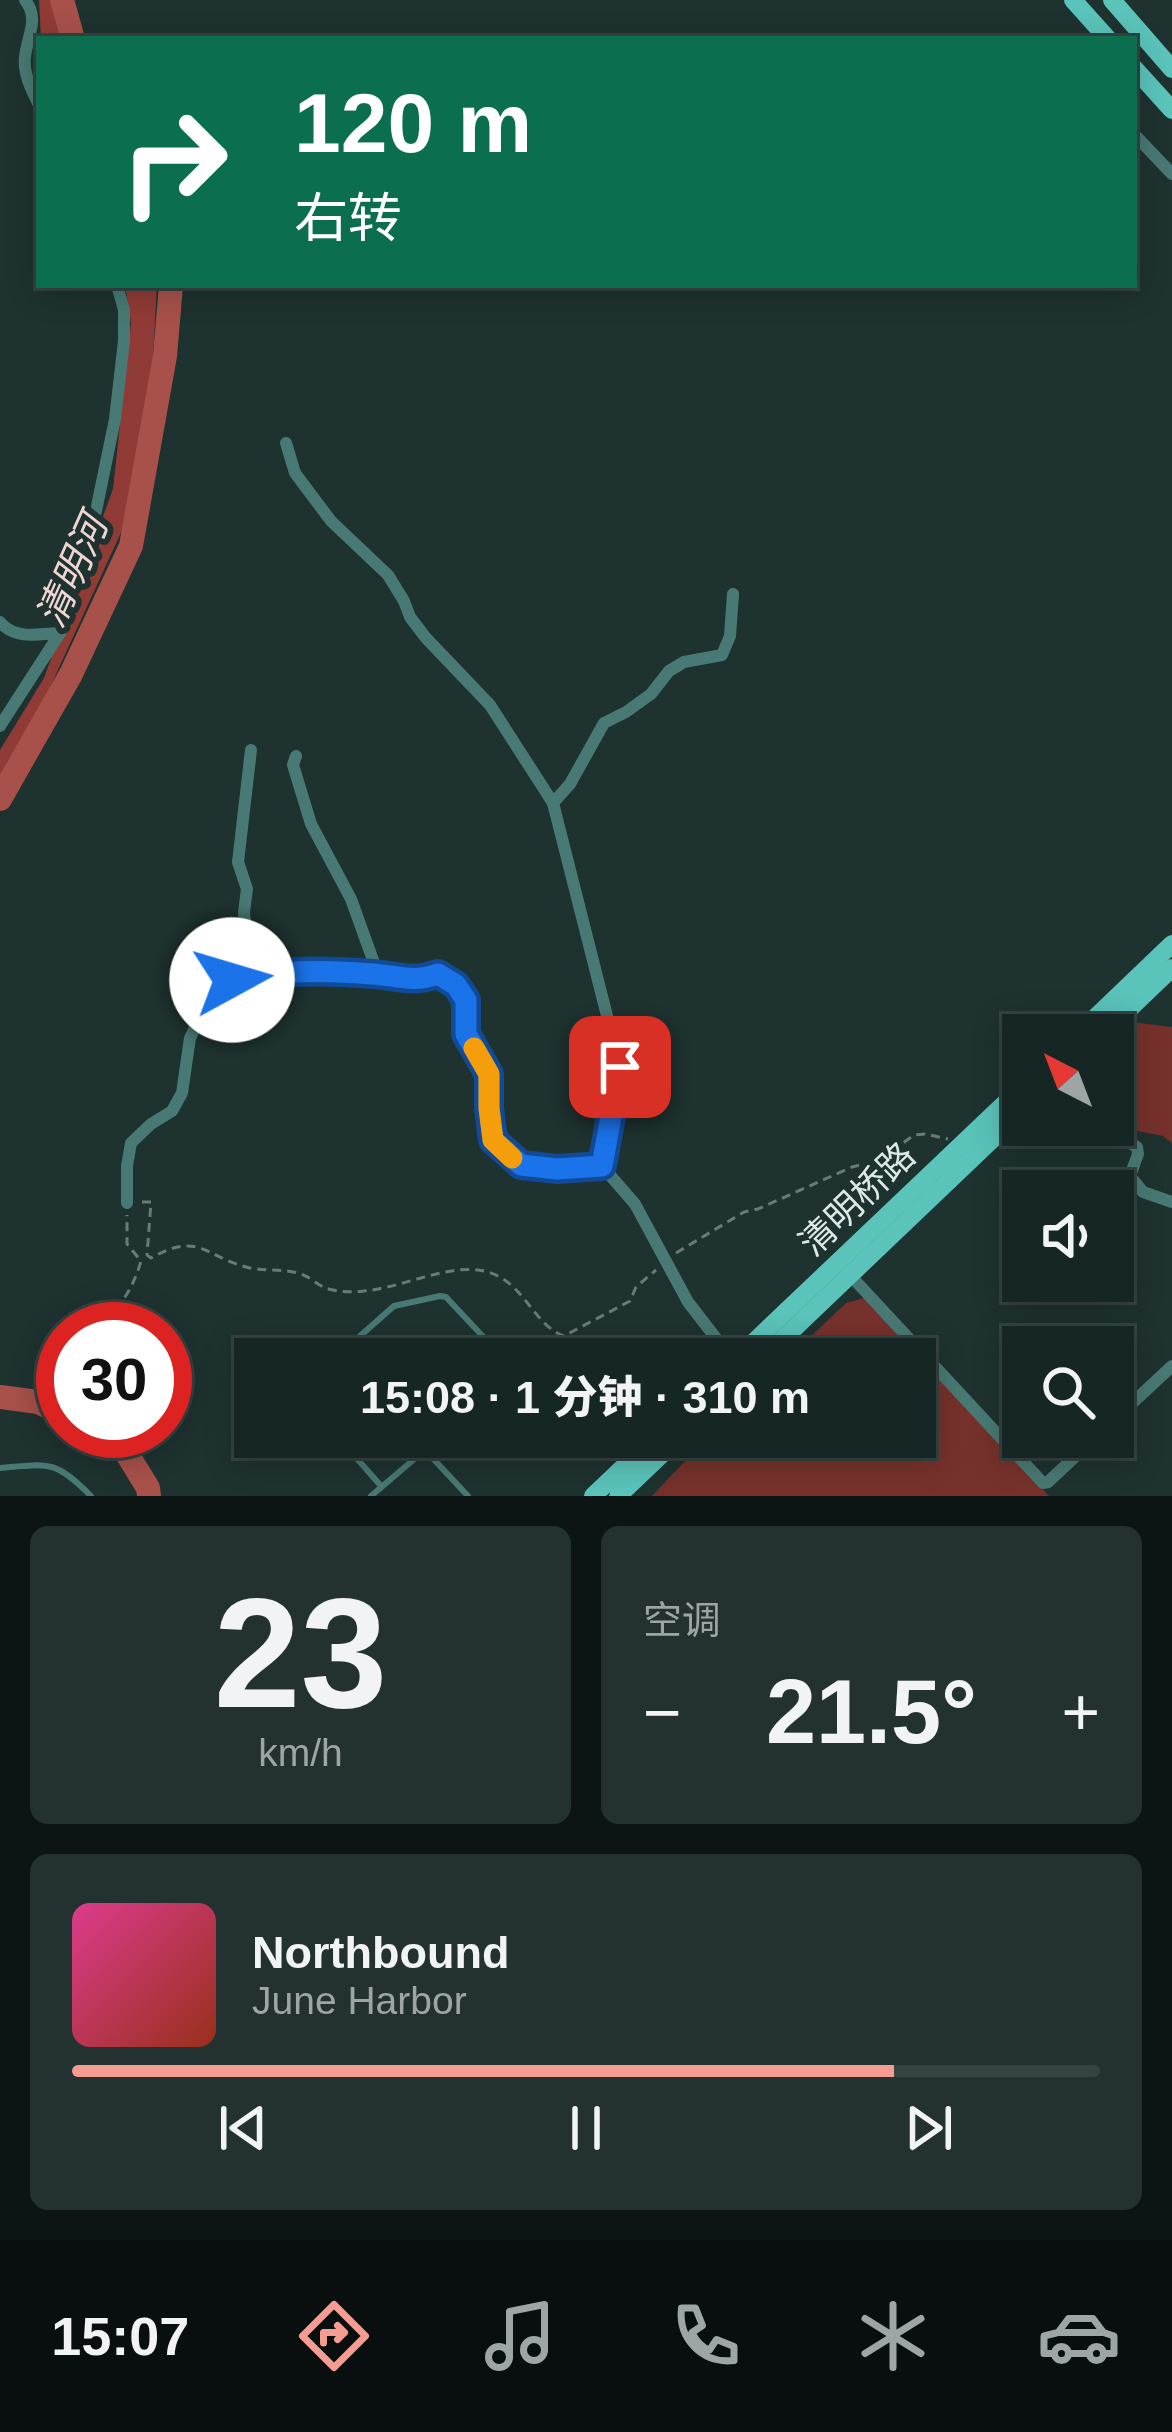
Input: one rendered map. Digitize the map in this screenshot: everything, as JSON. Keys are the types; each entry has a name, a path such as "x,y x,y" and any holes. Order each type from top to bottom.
{"main road":[{"path":"1073,0 1105,36"},
{"path":"1112,0 1172,69"},
{"path":"1137,71 1172,110"},
{"path":"1099,1014 1172,944"},
{"path":"1124,1014 1172,968"},
{"name":"清明桥路","path":"756,1338 1002,1106"},
{"name":"清明桥路","path":"784,1338 1002,1130"},
{"path":"593,1496 633,1458"},
{"path":"618,1496 658,1458"}],"street":[{"path":"26,0 32,9 32,31 24,58 36,98"},
{"path":"1137,137 1172,174"},
{"path":"0,726 59,633 96,511 115,419 124,341 118,288"},
{"path":"286,442 295,473 331,521 388,575 426,638 490,705 553,803 620,1067 602,1166"},
{"path":"553,803 570,784 604,723 651,694 669,671 685,662 722,655 730,636 733,594"},
{"path":"0,622 7,631 20,635 59,633"},
{"path":"127,1203 131,1143 172,1111 182,1094 196,1026 222,1010 233,996 237,949 246,935 247,889 238,862 251,751"},
{"path":"296,756 293,765 311,824 351,899 378,974"},
{"path":"232,980 310,972 378,974 405,981 438,974 456,985 466,1000 466,1034 489,1074 493,1140 521,1165 602,1166"},
{"path":"1134,1145 1138,1154 1130,1176 1143,1192 1172,1202"},
{"path":"602,1166 635,1204 688,1302 717,1338"},
{"path":"850,1275 1002,1439"},
{"path":"1134,1401 1172,1366"},
{"path":"1020,1458 1043,1483 1074,1458"}],"lane":[{"path":"358,1338 394,1306 440,1296 484,1338"},
{"path":"356,1458 381,1486"},
{"path":"371,1496 416,1458"},
{"path":"436,1458 468,1496"},
{"path":"0,1468 47,1464 60,1468 91,1496"}],"path":[{"path":"123,1302 141,1261 195,1245 241,1266 307,1275 317,1285 336,1291 378,1291 479,1269 517,1288 553,1331 564,1336 630,1301 636,1287 665,1259 744,1211 880,1160 914,1135 942,1136 962,1144"},
{"path":"141,1261 127,1244 127,1203 151,1202 147,1255 151,1258"}],"shaded area":[{"path":"39,0 54,0 60,36 41,36"},
{"path":"125,288 157,288 150,410 124,526 34,722 0,784 0,750 44,678 113,489 131,323"},
{"path":"1134,1022 1172,1027 1172,1143 1163,1136 1134,1130"},
{"path":"864,1298 872,1302 905,1338 809,1338 846,1303"},
{"path":"936,1372 1002,1444 1002,1458 1014,1458 1049,1496 652,1496 688,1458 936,1458"}],"waterway":[{"name":"清明河","path":"62,0 72,36"},
{"name":"清明河","path":"0,799 71,674 131,546 165,356 171,288"},
{"path":"0,1397 36,1402"},
{"path":"130,1458 149,1496"}],"slow traffic":[{"path":"474,1048 489,1074 493,1140 512,1158"}],"route":[{"path":"232,980 310,972 378,974 405,981 438,974 456,985 466,1000 466,1034 489,1074 493,1140 521,1165 602,1166 620,1067"}]}
